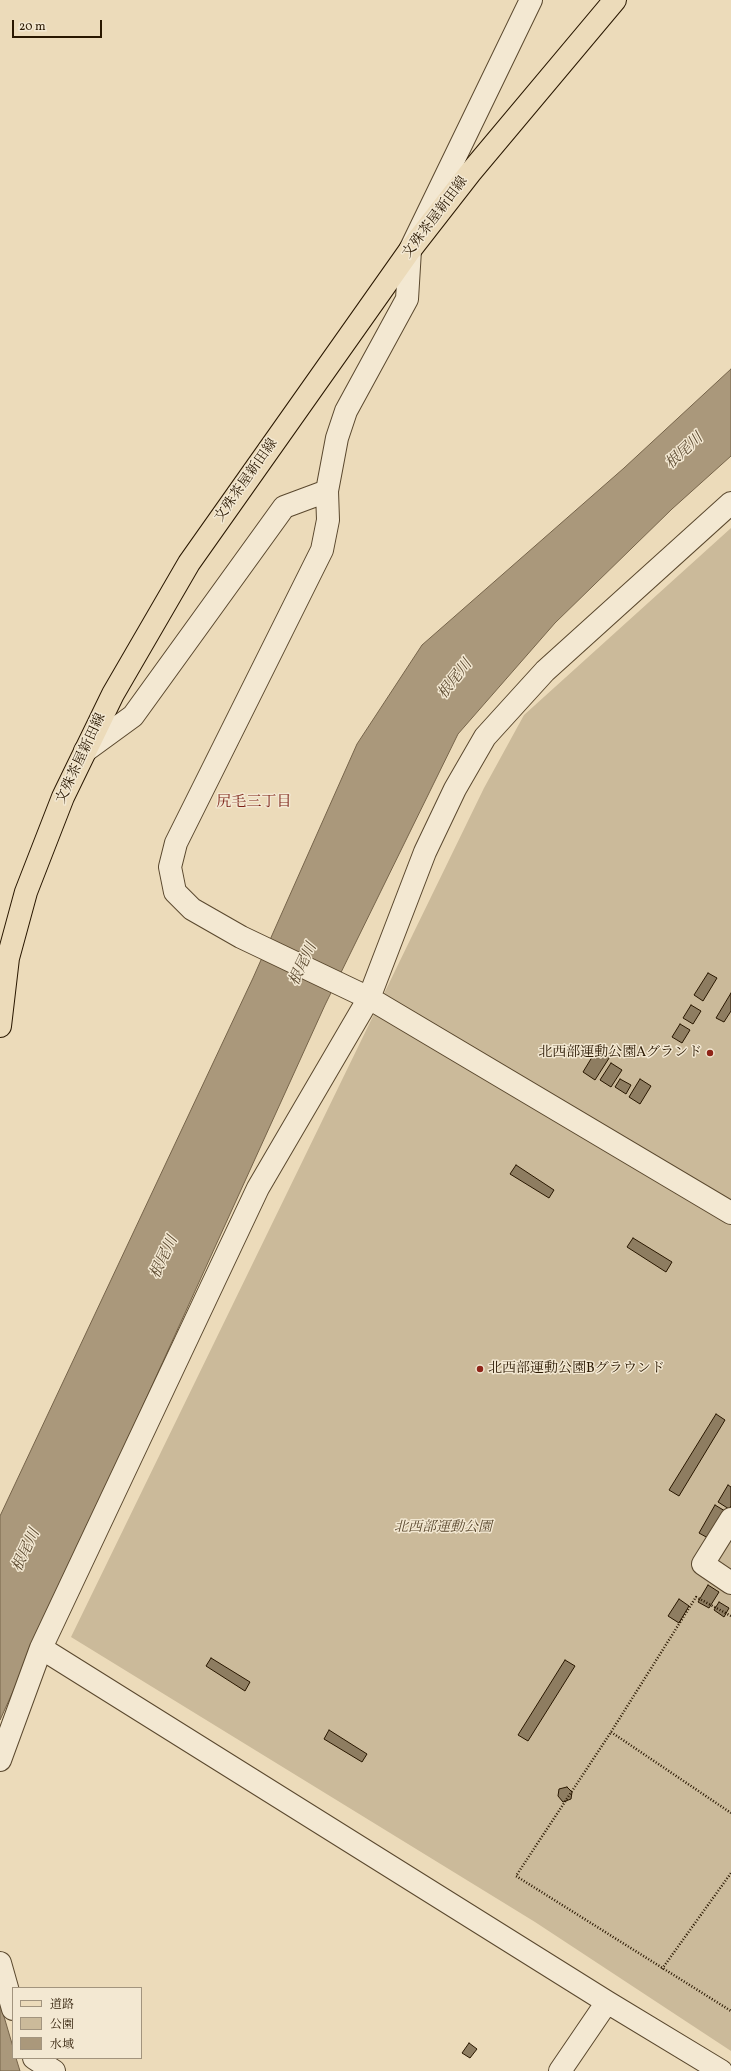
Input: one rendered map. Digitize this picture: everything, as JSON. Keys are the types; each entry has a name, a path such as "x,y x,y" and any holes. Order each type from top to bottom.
{"main road":[{"name":"文殊茶屋新田線","path":"0,1026 8,958 26,892 63,797 113,694 189,563 410,250 470,173 615,0"}],"street":[{"path":"531,0 410,250 406,298 346,411 337,438 327,491 328,520 322,550 176,843 170,867 175,892 192,908 241,937 369,998 731,1213"},
{"path":"85,751 133,716 284,507 327,491"},
{"path":"0,1760 41,1648 258,1188 369,998 425,852 455,789 485,737 545,672 731,504"},
{"path":"731,1519 703,1564 731,1583"},
{"path":"41,1648 607,2002 721,2071"},
{"path":"0,1962 12,2005"},
{"path":"560,2071 607,2002"},
{"path":"36,2059 54,2071"}],"path":[{"path":"731,1616 696,1597 611,1732 516,1876 731,2011"},
{"path":"611,1732 731,1813"},
{"path":"662,1969 731,1873"}],"green space":[{"name":"北西部運動公園","path":"731,528 731,2051 535,1922 71,1637 484,788 524,715"}],"water":[{"name":"根尾川","path":"731,369 731,456 672,509 555,623 458,734 325,1005 0,1720 0,1516 253,978 357,744 422,645 624,468"},
{"path":"0,2003 12,2044 12,2059 16,2059 20,2071 0,2071"}],"building":[{"path":"708,973 717,978 703,1001 694,995"},
{"path":"731,993 731,1011 724,1022 716,1018"},
{"path":"691,1005 701,1011 693,1024 683,1018"},
{"path":"680,1024 690,1030 682,1043 672,1037"},
{"path":"600,1044 613,1052 595,1080 583,1072"},
{"path":"611,1063 622,1070 611,1087 600,1080"},
{"path":"620,1079 631,1085 626,1094 615,1087"},
{"path":"640,1079 651,1086 640,1104 629,1097"},
{"path":"516,1165 554,1190 549,1198 510,1174"},
{"path":"633,1238 672,1262 666,1272 627,1247"},
{"path":"716,1414 725,1420 679,1496 669,1490"},
{"path":"728,1485 731,1487 731,1506 729,1509 718,1502"},
{"path":"715,1505 725,1511 708,1538 699,1533"},
{"path":"708,1585 719,1592 709,1608 698,1602"},
{"path":"679,1599 689,1606 679,1623 668,1616"},
{"path":"719,1602 729,1608 724,1617 714,1610"},
{"path":"211,1658 250,1682 245,1691 206,1666"},
{"path":"565,1660 575,1666 528,1741 518,1735"},
{"path":"329,1730 367,1754 362,1762 324,1739"},
{"path":"567,1787 572,1792 571,1799 563,1802 558,1796 559,1789"},
{"path":"469,2043 477,2049 470,2058 462,2053"}],"place":[{"name":"北西部運動公園Aグランド","path":"710,1053"},
{"name":"北西部運動公園Bグラウンド","path":"480,1369"}],"district":[{"name":"尻毛三丁目","path":"254,803"}]}
